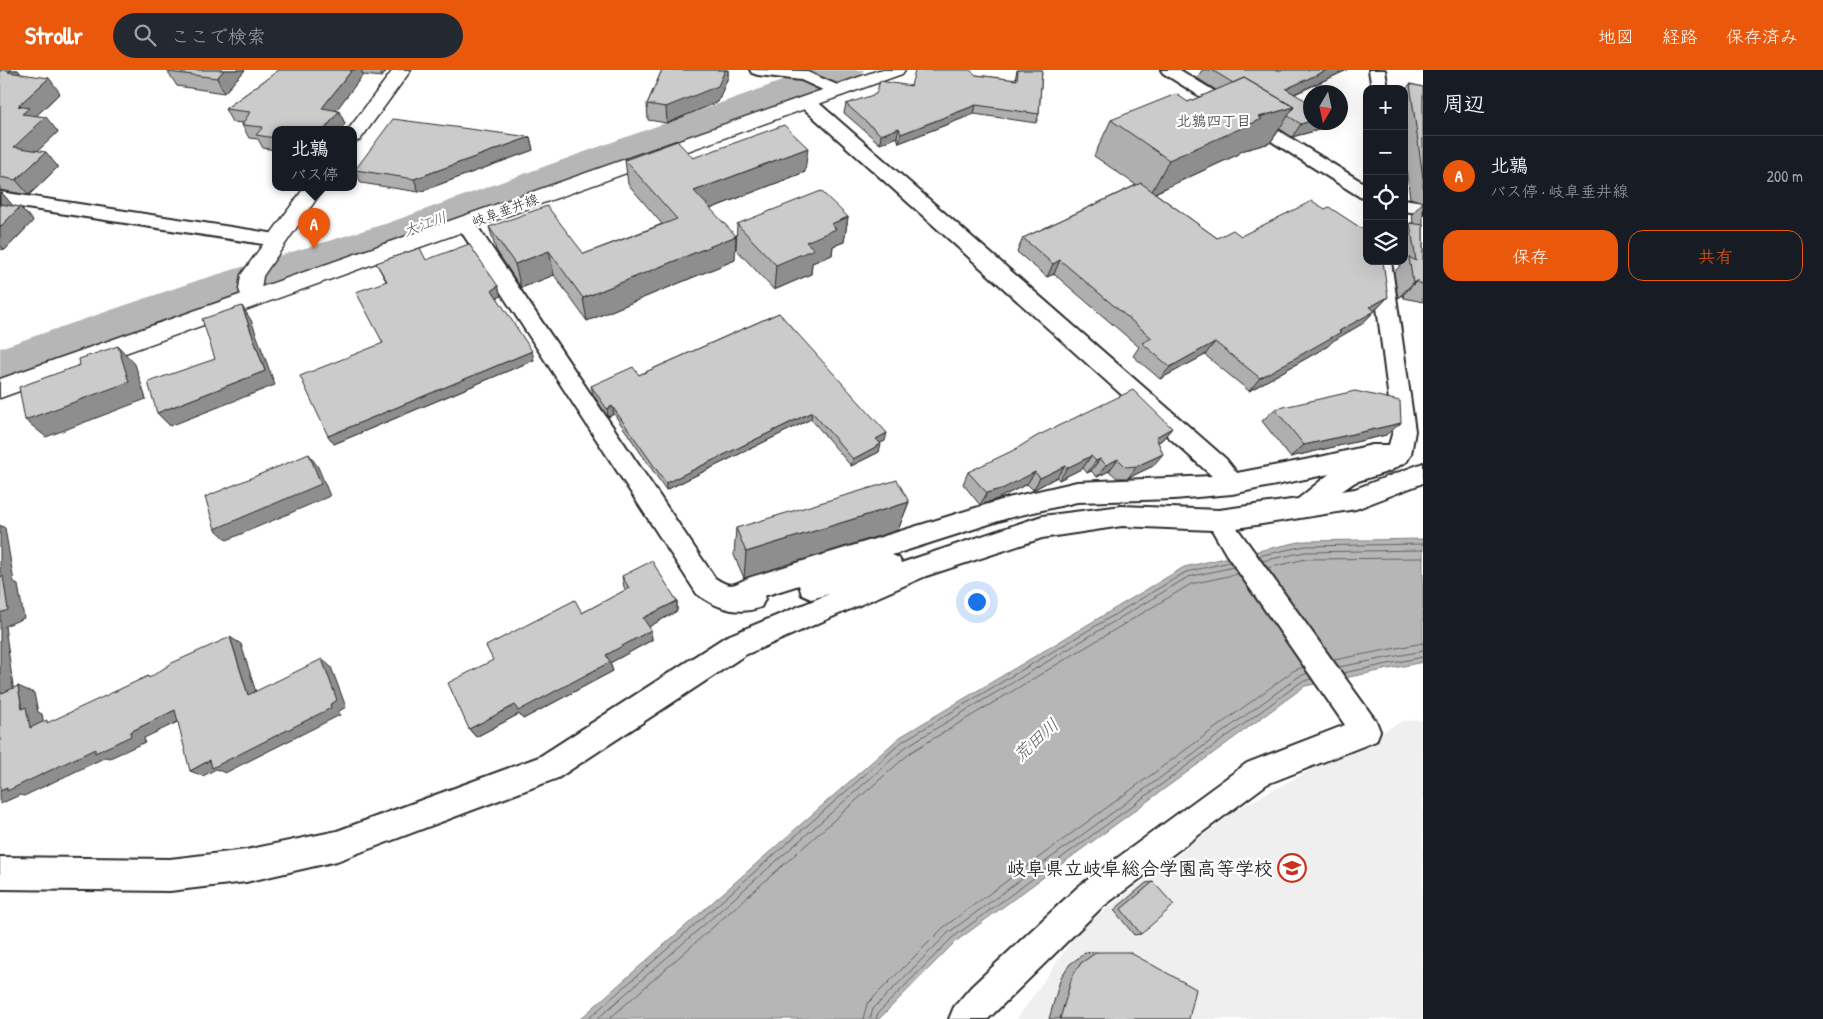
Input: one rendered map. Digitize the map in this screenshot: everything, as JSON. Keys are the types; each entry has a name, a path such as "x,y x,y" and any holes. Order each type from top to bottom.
{"main road":[{"path":"357,131 402,70"},
{"name":"岐阜垂井線","path":"0,389 252,287 466,224 807,102 831,88 896,70"},
{"path":"252,287 276,240 312,191"}],"street":[{"path":"758,70 805,76 831,88"},
{"path":"1169,70 1363,191"},
{"path":"1377,70 1379,85"},
{"path":"807,102 1218,466 1232,484"},
{"path":"0,198 276,240"},
{"path":"1408,206 1423,208"},
{"path":"466,224 706,586 722,597 756,599 897,564 920,567"},
{"path":"1303,508 1347,474 1382,464 1398,454 1404,431 1381,265"},
{"path":"736,598 751,589 1008,508 1078,492 1174,489 1232,484 1320,467 1372,454 1398,454"},
{"path":"0,873 170,875 246,866 337,846 548,768 735,646 920,567 1042,527 1122,516 1218,520 1270,514 1356,499 1423,473"},
{"path":"966,1019 983,999 1090,897 1257,773 1366,731 1355,718 1218,520"}],"shaded area":[{"name":"岐阜県立岐阜総合学園高等学校","path":"1423,720 1423,1019 1017,1019 1080,929 1241,807 1403,721"}],"water":[{"name":"荒田川","path":"1423,539 1423,662 1305,686 955,942 879,1019 580,1019 900,737 1184,567 1304,541"}],"building":[{"path":"0,70 11,70 8,72 49,78 18,106 29,108 22,114 46,117 14,147 46,152 16,180 0,177"},
{"path":"170,70 224,70 217,78 168,72"},
{"path":"279,70 352,70 322,108 339,111 327,126 272,126 272,138 256,135 263,127 242,125 250,112 225,109"},
{"path":"662,70 725,70 718,86 666,107 647,104"},
{"path":"915,70 970,70 976,75 1017,80 1018,70 1042,70 1039,114 976,105 901,134 899,128 881,135 846,104 876,94 880,81 911,86"},
{"path":"1212,70 1327,70 1286,89 1303,99 1303,123 1301,124 1288,116 1294,107 1244,78 1233,83"},
{"path":"1244,78 1294,107 1259,117 1262,119 1169,160 1111,120 1176,94 1188,102"},
{"path":"1410,84 1423,87 1423,178"},
{"path":"393,119 530,137 414,179 357,170 357,167"},
{"path":"784,125 808,148 694,191 736,236 583,298 549,251 515,264 489,227 547,206 584,254 677,219 625,160 677,141 693,158"},
{"path":"1141,183 1217,238 1233,230 1241,236 1312,201 1325,209 1329,207 1363,229 1363,265 1384,265 1388,297 1370,307 1375,311 1260,378 1215,342 1170,367 1142,343 1152,338 1060,260 1053,264 1023,238"},
{"path":"821,191 848,217 831,224 836,229 806,242 814,249 776,265 737,224"},
{"path":"0,204 20,207 0,227"},
{"path":"1410,223 1423,225 1423,284 1419,283 1418,280 1413,283 1409,257 1416,261"},
{"path":"469,244 498,286 492,290 532,351 328,436 300,376 383,343 356,292 387,281 376,263 420,248 426,260"},
{"path":"242,306 265,371 157,413 148,382 215,359 202,319"},
{"path":"779,313 887,433 876,439 881,444 853,459 812,412 666,483 612,406 607,409 591,386 633,367 639,375"},
{"path":"118,346 129,382 25,420 19,387 80,365 79,359"},
{"path":"1133,390 1172,428 1156,437 1163,454 1137,466 1126,467 1118,459 1106,465 1100,459 1096,461 1091,456 1067,468 1065,466 1040,478 1035,472 1004,488 987,493 968,472 1014,450 1037,436"},
{"path":"1355,391 1400,401 1401,423 1304,445 1275,409"},
{"path":"309,454 321,484 215,529 205,497"},
{"path":"897,480 909,502 746,552 736,528"},
{"path":"652,561 677,601 643,618 651,630 606,655 610,662 518,711 515,705 469,729 448,683 493,660 486,646 575,600 582,613 629,588 622,576"},
{"path":"3,576 8,610 0,613 0,577"},
{"path":"230,637 248,695 322,659 337,700 330,705 331,708 212,768 210,760 190,771 175,710 130,732 131,736 95,753 95,749 7,791 7,788 0,791 0,694 18,686 22,709 26,707 30,728 47,720 47,723 148,676 149,678 172,663"},
{"path":"1153,882 1174,905 1141,934 1121,909"},
{"path":"1097,952 1129,952 1196,989 1189,1019 1060,1019 1072,977 1081,963"}],"waterway":[{"name":"大江川","path":"0,367 215,291 403,233 846,70"}],"place":[{"name":"北鶉","path":"314,249"},
{"name":"岐阜県立岐阜総合学園高等学校","path":"1292,868"}],"district":[{"name":"北鶉四丁目","path":"1214,121"}]}
